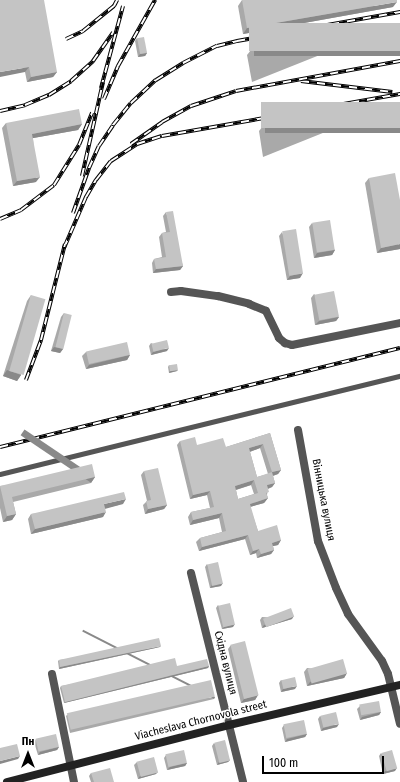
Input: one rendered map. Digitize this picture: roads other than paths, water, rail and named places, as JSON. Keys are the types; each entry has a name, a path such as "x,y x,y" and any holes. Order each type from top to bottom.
{"street":[{"path":"171,292 181,291 218,296 250,304 266,311 279,338 285,343 292,345 400,323"},
{"name":"Вінницька вулиця","path":"298,430 318,541 336,588 348,614 382,661 391,687 400,724"},
{"name":"Східна вулиця","path":"191,573 243,782"},
{"path":"52,674 74,782"},
{"name":"Viacheslava Chornovola street","path":"7,782 229,725 400,685"}],"lane":[{"path":"0,474 400,376"}],"railway":[{"path":"66,39 83,31 114,6 117,0"},
{"path":"104,99 118,66 155,0"},
{"path":"101,88 123,6"},
{"path":"73,213 89,168 99,146 113,125 131,103 156,80 183,63 217,46 237,41 400,12"},
{"path":"0,111 25,105 49,95 71,81 93,61 113,32"},
{"path":"131,144 162,122 191,106 236,91 400,61"},
{"path":"301,81 392,92"},
{"path":"82,176 103,82"},
{"path":"64,248 86,197 96,180 111,161 137,144 162,136 400,94"},
{"path":"0,219 21,210 54,185 79,145 92,112"},
{"path":"26,380 41,340 65,244"},
{"path":"0,447 400,348"}]}
